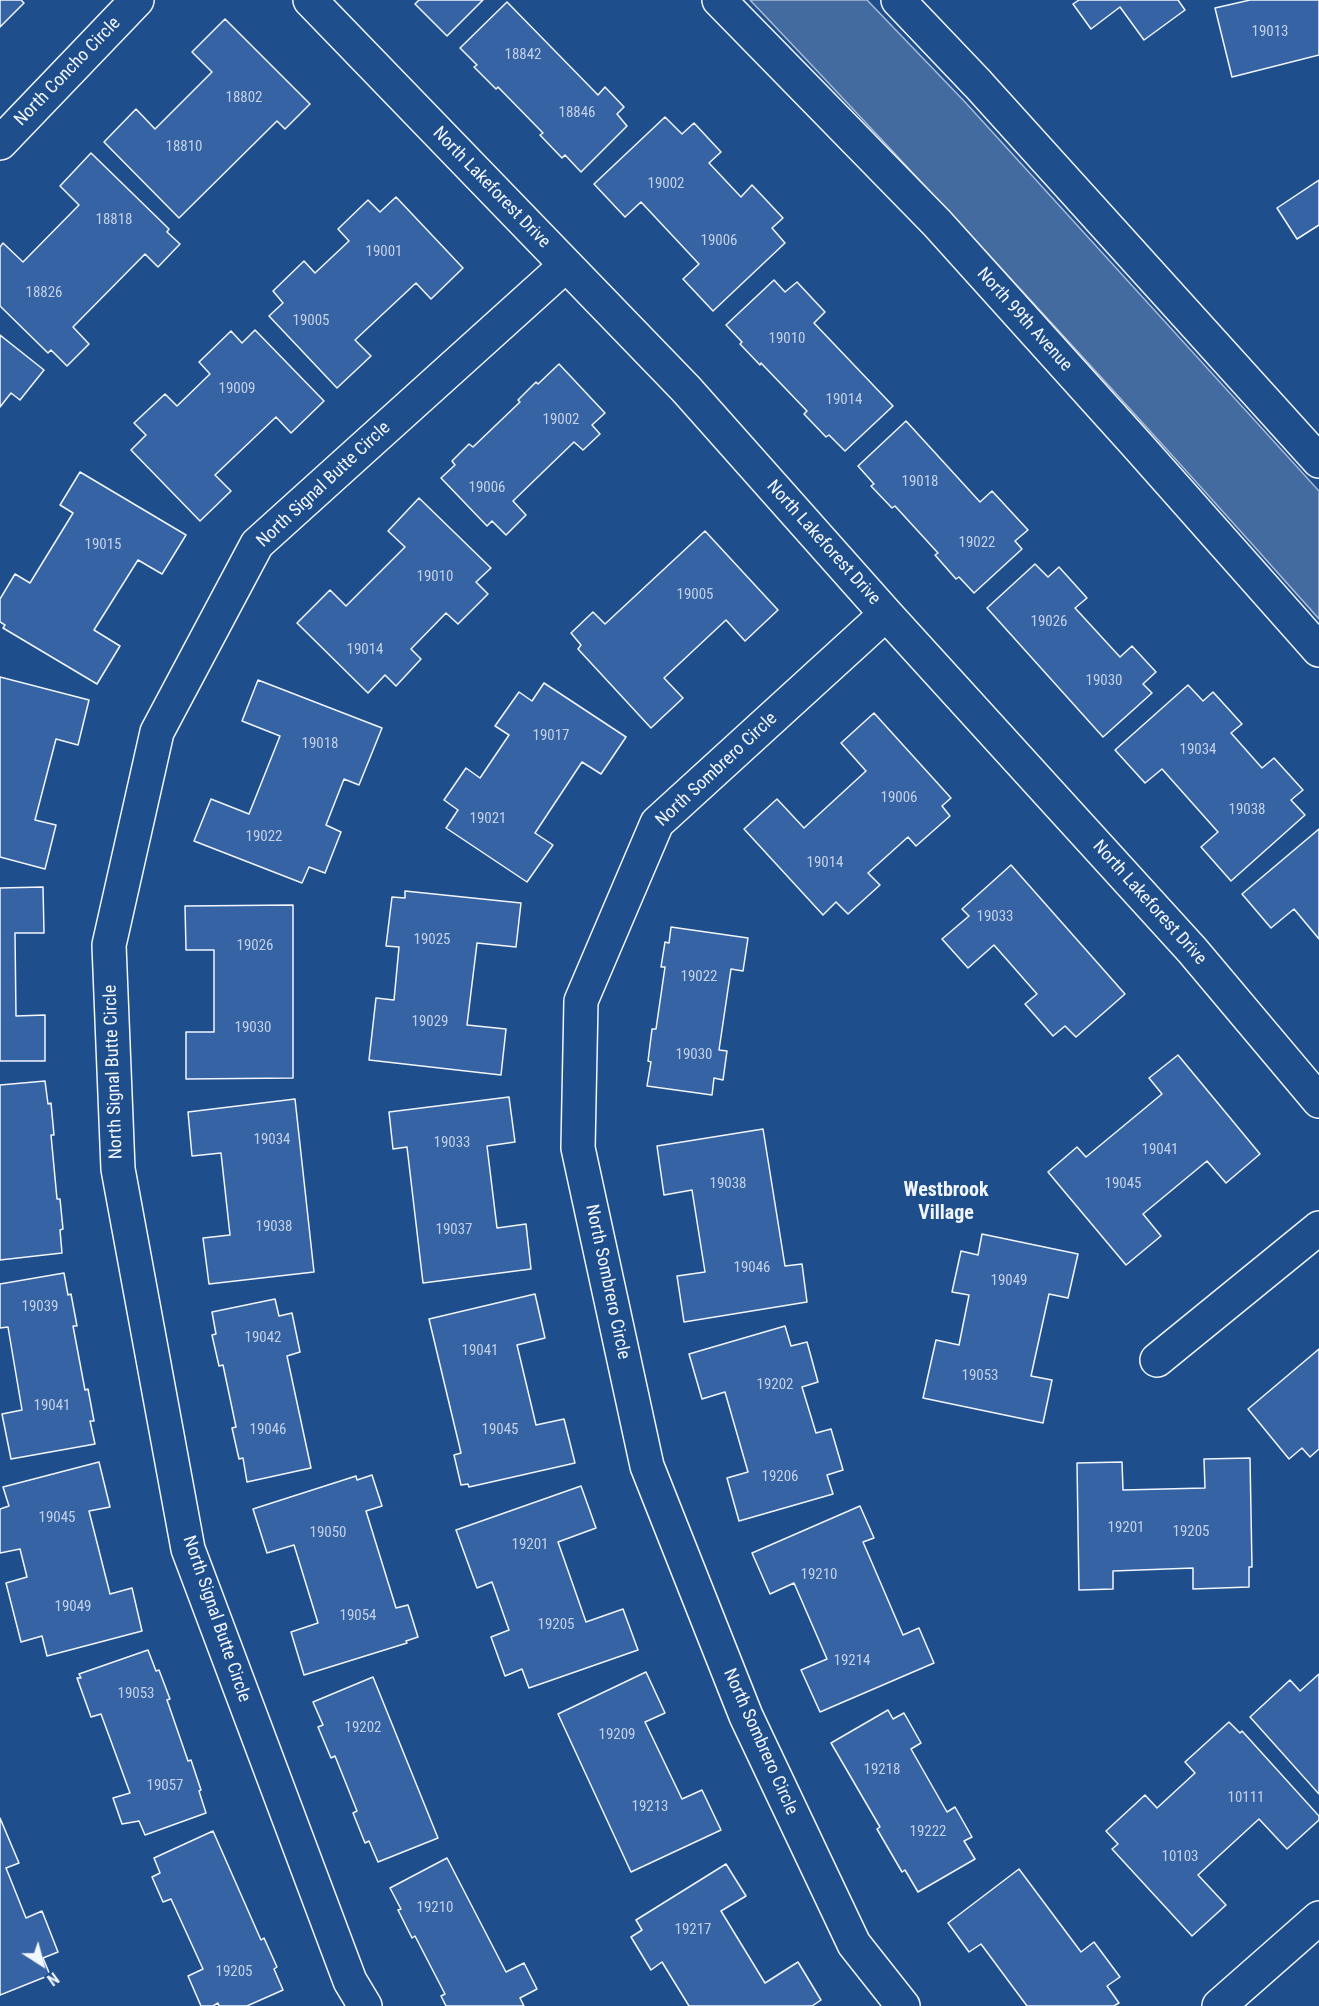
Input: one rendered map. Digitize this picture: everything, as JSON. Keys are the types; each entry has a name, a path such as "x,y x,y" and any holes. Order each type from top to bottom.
{"street":[{"name":"North Concho Circle","path":"0,143 136,0"},
{"name":"North Lakeforest Drive","path":"310,0 686,389 886,614 1192,950 1319,1101"},
{"name":"North 99th Avenue","path":"718,0 937,223 1319,650"},
{"path":"898,0 986,93 1319,461"},
{"name":"North Signal Butte Circle","path":"365,2006 350,1981 188,1549 118,1169 109,945 157,732 257,544 565,266"},
{"name":"North Sombrero Circle","path":"886,614 657,823 581,1001 578,1148 646,1466 746,1716 823,1879 854,1944 903,2006"},
{"path":"1157,1360 1319,1227"},
{"path":"1219,2006 1319,1918"}],"water":[{"path":"750,0 867,0 965,102 1319,491 1319,619 1037,307"}],"building":[{"path":"0,0 21,0 24,3 0,27"},
{"path":"419,0 483,0 447,36 415,4"},
{"path":"1079,0 1178,0 1185,10 1144,40 1120,7 1091,29 1073,4"},
{"path":"1250,0 1319,0 1319,55 1232,77 1215,8"},
{"path":"507,2 598,95 605,87 624,107 617,114 627,126 581,172 565,155 562,158 540,135 543,133 498,87 496,89 474,67 477,65 460,48"},
{"path":"225,19 310,104 285,129 277,121 179,218 104,142 136,109 155,129 212,72 192,52"},
{"path":"665,117 682,134 694,123 721,152 709,163 741,197 752,185 783,218 772,228 785,243 713,311 683,279 699,264 641,202 625,217 594,184"},
{"path":"91,153 169,229 167,232 180,244 158,267 145,254 73,327 89,344 67,366 51,350 48,353 0,306 0,247 3,243 23,262 79,205 60,186"},
{"path":"1319,180 1319,225 1297,239 1277,208"},
{"path":"396,197 463,268 431,299 416,283 355,340 371,356 337,388 269,316 283,303 273,291 304,261 315,273 349,241 338,229 368,200 380,212"},
{"path":"774,280 785,292 797,282 825,312 814,323 893,406 845,451 829,435 826,437 804,414 807,411 740,344 742,342 726,325"},
{"path":"255,330 324,401 291,433 276,417 215,475 231,491 200,521 131,450 146,435 134,423 165,394 177,406 210,374 199,362 231,331 242,343"},
{"path":"0,335 44,370 20,400 11,393 0,407"},
{"path":"559,364 605,413 592,425 600,434 583,450 574,442 513,501 526,515 506,535 492,521 487,526 441,478 455,465 452,461 469,444 473,447 520,402 518,400 536,382 538,384"},
{"path":"906,421 980,502 992,491 1028,530 1015,541 1022,549 974,593 959,577 956,579 935,555 938,553 895,506 892,508 871,486 874,484 858,466"},
{"path":"80,472 186,535 162,574 138,560 94,630 120,646 97,684 3,628 5,625 0,622 0,599 15,574 30,583 73,513 60,505"},
{"path":"419,498 491,568 476,582 488,594 458,624 446,613 411,649 421,659 396,686 385,675 368,693 297,623 330,590 346,606 405,547 388,531"},
{"path":"705,531 778,610 745,641 726,620 664,678 683,698 651,728 578,649 581,645 571,633 593,612 605,624"},
{"path":"1035,564 1048,577 1059,567 1087,598 1075,608 1120,657 1132,646 1156,672 1143,684 1152,693 1103,737 987,608"},
{"path":"0,677 89,700 78,745 56,739 35,820 56,825 45,869 0,857"},
{"path":"258,680 382,728 359,785 344,779 326,825 341,832 325,873 309,867 302,883 194,841 211,799 249,814 280,736 242,721"},
{"path":"544,683 626,737 601,774 582,762 535,833 553,845 527,882 446,828 458,810 444,800 466,768 480,778 509,735 495,726 519,692 532,701"},
{"path":"1188,685 1203,701 1213,692 1242,724 1231,733 1262,768 1274,758 1303,790 1291,800 1305,815 1231,881 1201,847 1218,832 1162,769 1145,783 1115,750"},
{"path":"874,713 951,798 942,806 950,816 916,846 908,837 868,873 880,885 848,914 836,902 823,915 744,829 777,799 804,828 866,771 841,743"},
{"path":"1319,829 1319,939 1294,909 1271,928 1242,894"},
{"path":"1011,865 1125,994 1076,1037 1065,1026 1053,1036 1025,1004 1037,994 994,945 968,968 942,939 969,916 962,909"},
{"path":"43,887 44,933 15,933 16,1016 45,1015 45,1061 0,1061 0,888"},
{"path":"405,891 521,903 516,947 477,943 467,1025 506,1029 501,1075 369,1060 376,998 394,1000 399,947 386,946 392,897 405,898"},
{"path":"293,905 293,1078 186,1079 186,1032 214,1032 214,950 186,950 185,906"},
{"path":"671,927 748,938 743,971 731,969 719,1050 727,1051 723,1080 714,1078 712,1095 647,1086 651,1062 648,1061 652,1029 656,1029 665,967 661,967 665,942 669,943"},
{"path":"1178,1055 1260,1154 1226,1183 1207,1161 1143,1214 1161,1236 1126,1265 1048,1172 1077,1147 1086,1157 1162,1094 1149,1078"},
{"path":"45,1081 48,1104 51,1103 54,1135 51,1135 57,1199 60,1199 63,1229 60,1230 62,1253 0,1260 0,1085"},
{"path":"509,1097 515,1142 487,1146 497,1228 526,1224 531,1269 423,1283 407,1147 393,1149 389,1112"},
{"path":"295,1099 314,1272 209,1284 203,1238 230,1235 221,1153 192,1156 188,1112"},
{"path":"763,1129 785,1266 802,1264 807,1302 684,1322 677,1276 705,1272 692,1190 664,1195 657,1146"},
{"path":"982,1234 1078,1254 1068,1298 1049,1294 1031,1376 1052,1380 1043,1423 923,1398 936,1340 959,1345 969,1295 952,1292 961,1251 978,1255"},
{"path":"64,1273 77,1326 73,1326 85,1390 88,1389 94,1421 90,1421 95,1444 11,1459 2,1414 22,1410 8,1327 0,1328 0,1284"},
{"path":"535,1294 545,1338 517,1345 536,1425 564,1419 575,1463 469,1487 468,1484 461,1485 454,1455 461,1453 429,1319"},
{"path":"275,1299 279,1316 292,1313 300,1352 287,1356 311,1468 247,1482 243,1458 239,1459 232,1428 236,1427 223,1365 219,1366 212,1335 216,1334 212,1312"},
{"path":"785,1326 791,1346 807,1342 818,1382 802,1387 816,1433 831,1429 843,1470 827,1475 833,1494 739,1521 727,1478 748,1472 725,1392 702,1399 689,1354"},
{"path":"1319,1349 1319,1449 1310,1457 1302,1448 1289,1459 1248,1409"},
{"path":"1250,1458 1252,1567 1249,1567 1249,1587 1193,1589 1193,1568 1113,1571 1113,1589 1079,1590 1077,1463 1122,1462 1123,1490 1205,1488 1204,1459"},
{"path":"99,1462 110,1507 89,1511 110,1594 132,1588 142,1631 47,1656 42,1636 21,1642 6,1583 27,1577 20,1549 0,1553 0,1509 9,1506 3,1487"},
{"path":"372,1475 382,1506 366,1511 396,1608 408,1605 418,1637 406,1641 407,1643 304,1675 291,1632 318,1623 294,1545 267,1553 253,1509 356,1476 357,1480"},
{"path":"581,1486 596,1528 558,1542 586,1622 623,1609 638,1650 529,1688 522,1669 505,1676 491,1637 509,1630 492,1582 477,1588 456,1530"},
{"path":"860,1506 874,1538 863,1542 903,1635 919,1628 934,1663 820,1712 801,1670 827,1659 794,1583 770,1594 752,1553"},
{"path":"148,1650 156,1671 159,1670 170,1699 167,1700 188,1761 191,1760 206,1813 145,1835 139,1821 122,1824 113,1798 130,1793 101,1714 91,1717 77,1678 81,1678 79,1674"},
{"path":"646,1672 665,1713 645,1722 682,1799 702,1790 721,1830 631,1872 558,1714"},
{"path":"1319,1674 1319,1794 1250,1717 1290,1680 1300,1691"},
{"path":"373,1677 438,1838 378,1862 369,1841 365,1843 353,1813 357,1811 335,1756 331,1758 318,1727 323,1725 313,1702"},
{"path":"888,1710 893,1719 904,1713 921,1743 911,1749 947,1812 955,1807 972,1837 964,1841 975,1859 918,1892 905,1870 902,1872 877,1829 880,1827 831,1743"},
{"path":"1229,1722 1240,1733 1242,1731 1319,1816 1319,1820 1287,1849 1259,1819 1198,1875 1226,1905 1192,1936 1112,1849 1118,1844 1106,1831 1145,1795 1157,1808 1195,1773 1185,1762"},
{"path":"0,1818 19,1863 6,1868 26,1918 42,1911 58,1952 43,1958 50,1975 0,1995"},
{"path":"213,1831 261,1940 264,1938 277,1967 274,1969 283,1990 247,2006 219,2006 218,2003 213,2006 201,2006 188,1976 203,1969 171,1899 163,1902 152,1877 160,1873 154,1858"},
{"path":"447,1858 506,1972 524,1963 537,1989 520,1998 524,2006 446,2006 441,1996 445,1994 415,1936 412,1938 390,1888"},
{"path":"726,1864 746,1896 721,1911 765,1983 798,1962 821,2000 812,2006 689,2006 662,1962 651,1970 631,1937 642,1930 636,1920"},
{"path":"1019,1869 1081,1952 1094,1942 1120,1977 1107,1986 1119,2003 1114,2006 1027,2006 981,1944 969,1952 948,1923"}],"district":[{"name":"Westbrook Village","path":"946,1202"}]}
